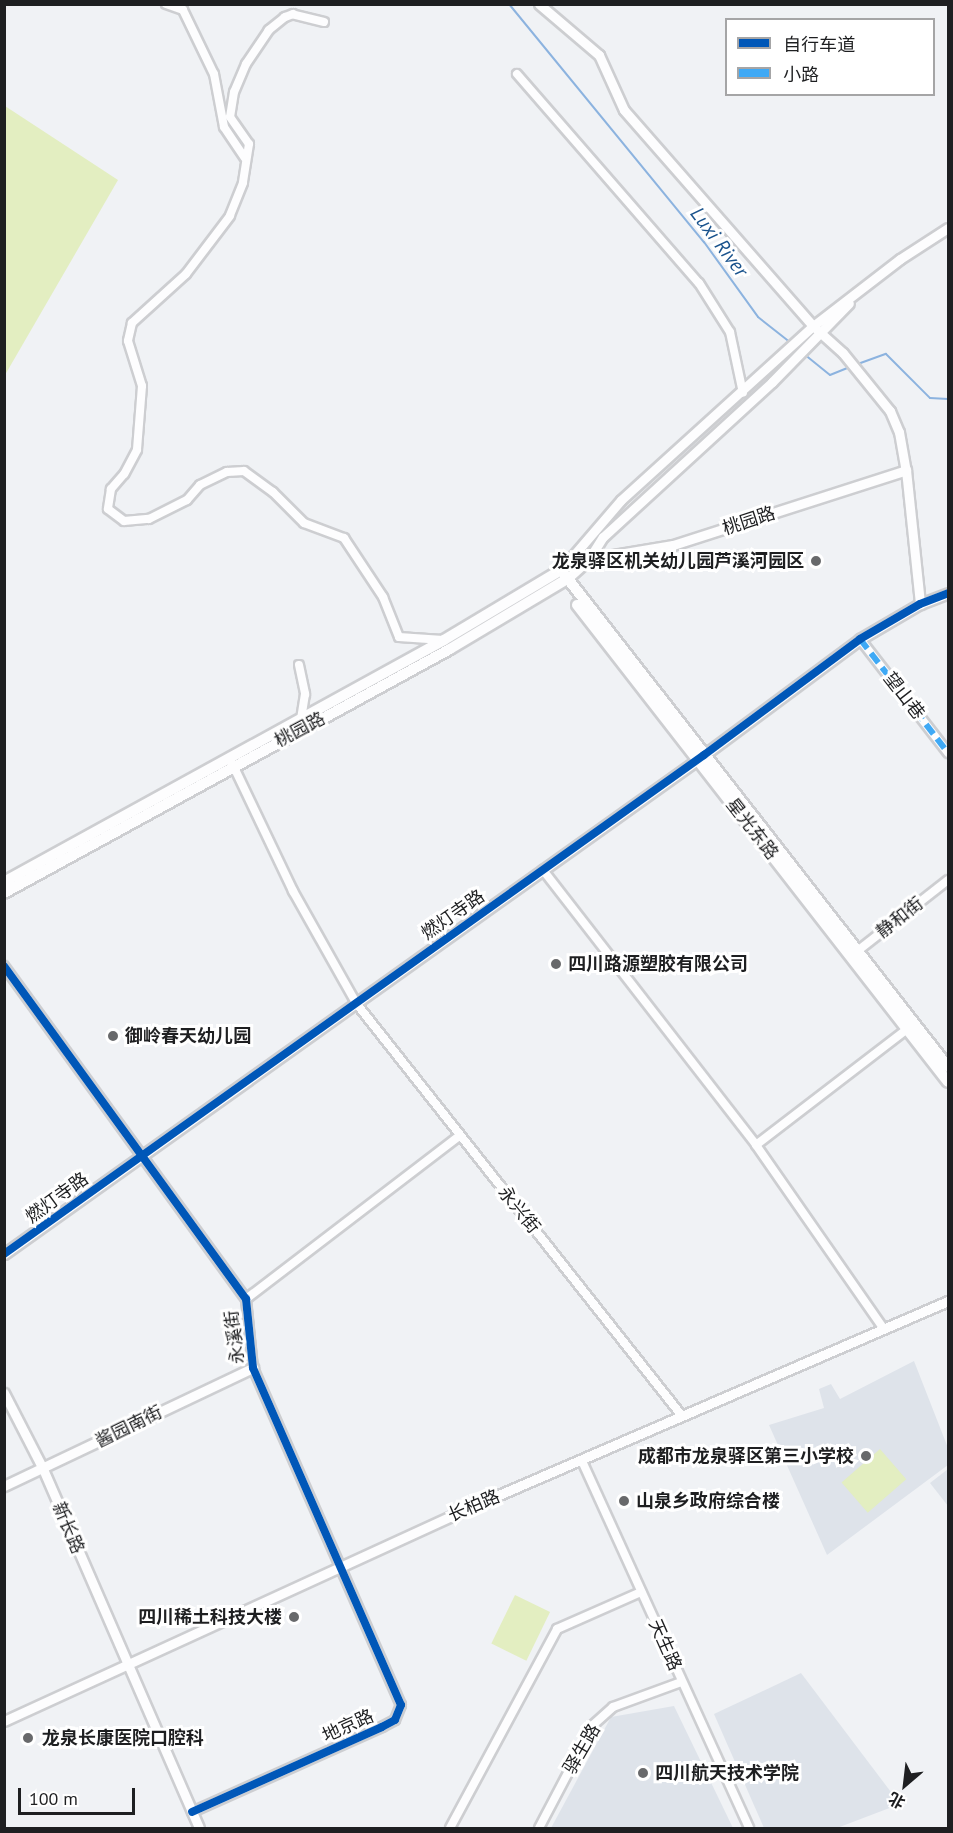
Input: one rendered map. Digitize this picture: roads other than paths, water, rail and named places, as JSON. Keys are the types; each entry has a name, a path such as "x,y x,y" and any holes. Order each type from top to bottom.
{"main road":[{"path":"4,882 230,762 301,719 561,577"},
{"name":"星光东路","path":"561,577 855,954 948,1067"},
{"name":"桃园路","path":"4,893 230,762 450,649 561,577"},
{"name":"星光东路","path":"855,954 907,1029 948,1082"}],"street":[{"path":"166,4 183,10 214,74 224,126 245,158"},
{"path":"539,4 599,55 624,110 813,326 823,332 843,353 890,411 899,432 906,470 920,604"},
{"path":"324,22 293,14 285,17 269,30 246,64 234,92 230,117 249,144 245,158 243,183 230,216 186,274 132,323 128,341 142,386 137,450 124,474 111,489 108,509 124,521 149,519 188,500 200,485 218,476 244,471 273,492 304,523 344,538 383,597 399,637 444,640"},
{"path":"517,74 699,283 730,332 743,393"},
{"path":"561,577 621,500 743,393 813,326 862,288 948,228"},
{"name":"桃园路","path":"589,559 603,537 772,382 823,332 862,288"},
{"name":"桃园路","path":"561,577 589,559 673,545 906,470"},
{"name":"燃灯寺路","path":"4,1254 543,870 860,639 920,604 948,592"},
{"name":"望山巷","path":"860,639 948,753"},
{"path":"299,665 304,684 301,719"},
{"name":"永兴街","path":"230,762 294,891 356,1003 682,1416"},
{"path":"543,870 756,1145 884,1329"},
{"name":"静和街","path":"855,954 948,880"},
{"name":"永溪街","path":"4,966 246,1299 253,1368 341,1566"},
{"path":"756,1145 907,1029"},
{"path":"246,1299 459,1136"},
{"name":"长柏路","path":"4,1721 471,1506 582,1461 948,1301"},
{"name":"酱园南街","path":"4,1486 253,1368"},
{"name":"新长路","path":"4,1393 43,1469 199,1828"},
{"name":"天生路","path":"582,1461 749,1828"},
{"name":"地京路","path":"192,1812 382,1727 400,1714 400,1705 341,1566"},
{"path":"450,1828 557,1629 641,1592"},
{"name":"驿生路","path":"539,1828 593,1725 613,1707 681,1682"}],"waterway":[{"name":"Luxi River","path":"509,4 704,242 758,317 791,343"},
{"name":"Luxi River","path":"804,354 830,375 850,367"},
{"name":"Luxi River","path":"855,365 886,354 930,398 948,399"}],"place":[{"name":"龙泉驿区机关幼儿园芦溪河园区","path":"816,561"},
{"name":"四川路源塑胶有限公司","path":"556,964"},
{"name":"御岭春天幼儿园","path":"113,1036"},
{"name":"成都市龙泉驿区第三小学校","path":"866,1456"},
{"name":"山泉乡政府综合楼","path":"624,1501"},
{"name":"四川稀土科技大楼","path":"294,1617"},
{"name":"龙泉长康医院口腔科","path":"28,1738"},
{"name":"四川航天技术学院","path":"643,1773"}]}
